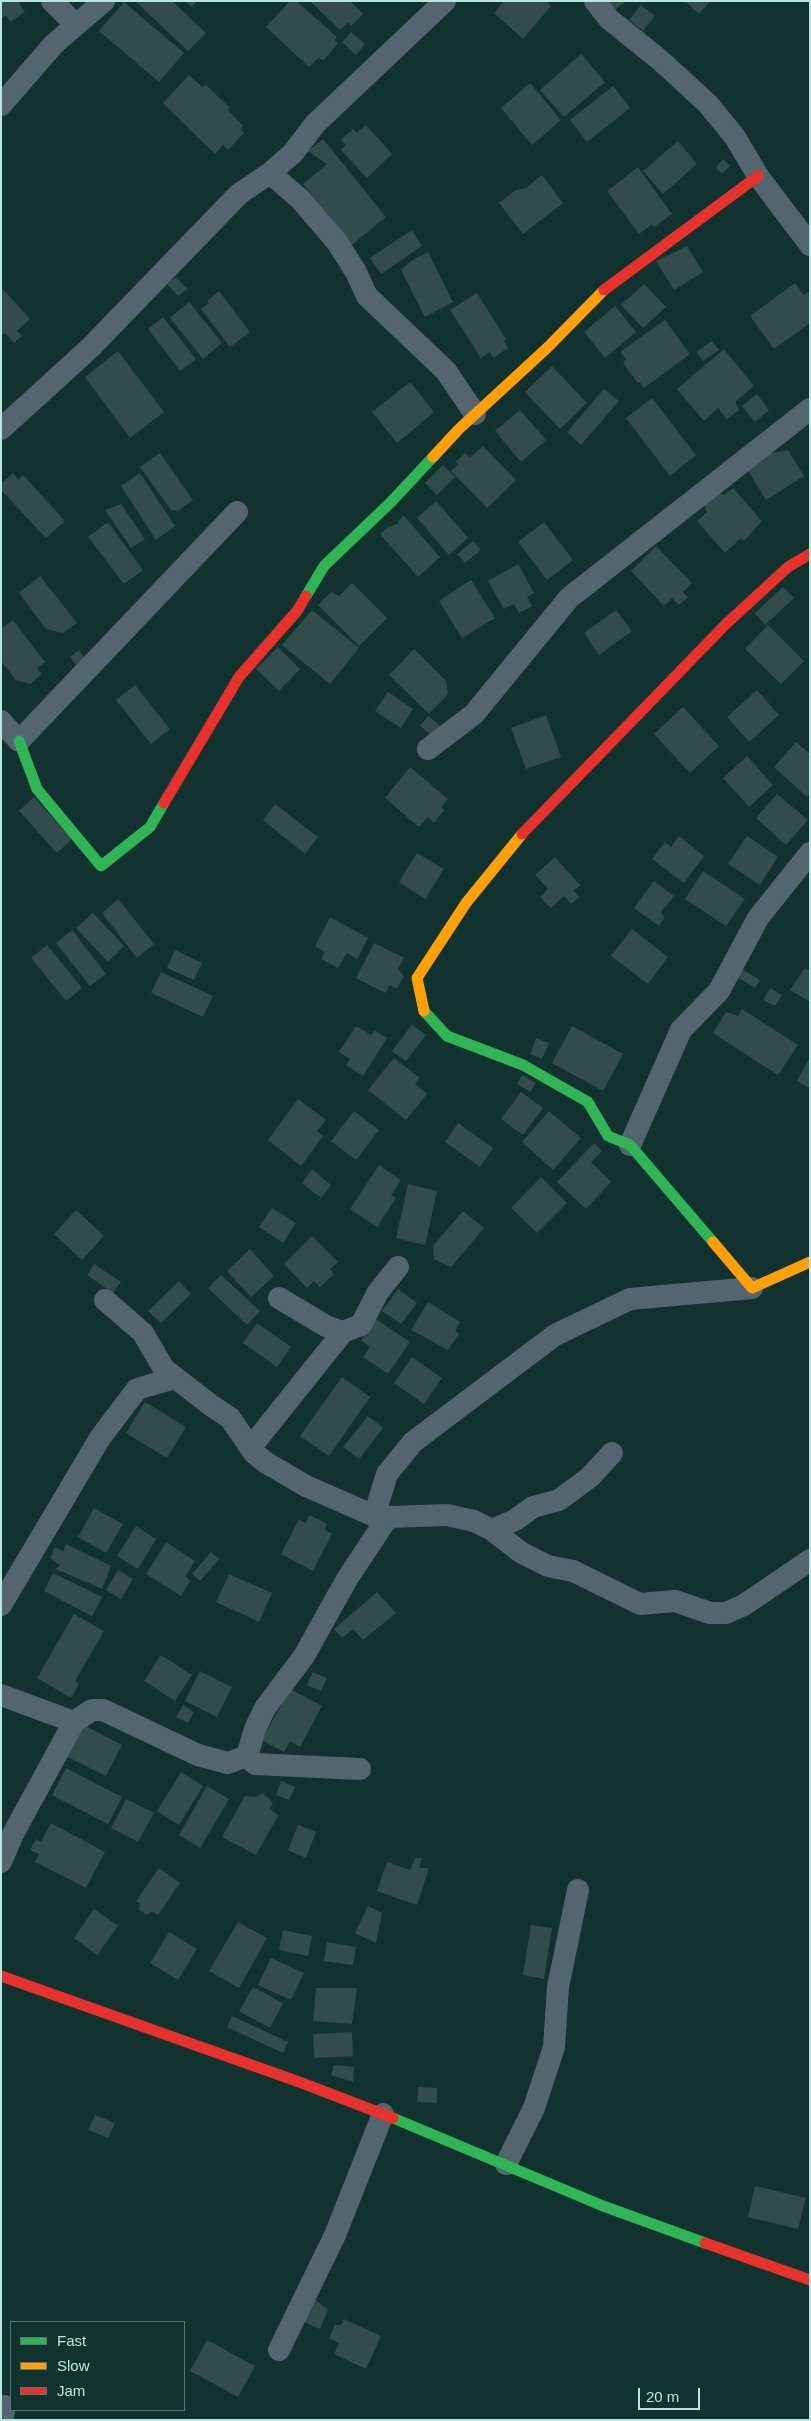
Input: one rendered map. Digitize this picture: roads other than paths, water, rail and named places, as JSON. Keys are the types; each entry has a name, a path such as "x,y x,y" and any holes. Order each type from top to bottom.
{"street":[{"path":"52,1 76,25"},
{"path":"1,105 54,44 104,1"},
{"path":"1,429 90,348 239,194 270,173 293,154 315,124 445,1"},
{"path":"595,1 609,19 660,60 708,104 734,137 758,176 810,245"},
{"path":"270,173 301,200 336,242 356,272 367,296 446,371 475,414"},
{"path":"1,721 19,741 37,789 101,866 150,827 182,770 239,677 297,610 324,566 391,502 475,414 546,348 597,296 758,176"},
{"path":"428,749 474,714 569,598 810,409"},
{"path":"19,741 237,512"},
{"path":"752,1288 630,1145 608,1136 588,1102 523,1065 447,1036 423,1010 417,978 466,903 530,823 726,624 788,567 810,554"},
{"path":"630,1145 681,1030 719,990 758,918 810,853"},
{"path":"247,1756 255,1729 265,1708 304,1656 335,1604 380,1519 387,1474 413,1442 555,1336 630,1300 752,1288 810,1262"},
{"path":"251,1447 343,1332 360,1326 378,1292 398,1267"},
{"path":"279,1298 326,1326 343,1332"},
{"path":"105,1300 143,1333 164,1369 230,1418 251,1447 265,1462 306,1486 380,1519 388,1517 447,1515 474,1521 492,1530 522,1552 548,1566 573,1571 640,1604 675,1601 710,1613 726,1613 744,1605 810,1560"},
{"path":"1,1605 100,1438 137,1389 176,1378"},
{"path":"492,1530 515,1520 533,1507 559,1500 590,1477 612,1453"},
{"path":"1,1694 74,1722"},
{"path":"1,1862 13,1834 74,1722 92,1710 103,1710 198,1755 228,1763 247,1756"},
{"path":"247,1756 256,1764 360,1769"},
{"path":"506,2164 534,2108 554,2047 558,1987 578,1890"},
{"path":"1,1976 302,2083 506,2164 603,2206 810,2280"},
{"path":"279,2350 334,2236 383,2114"}]}
